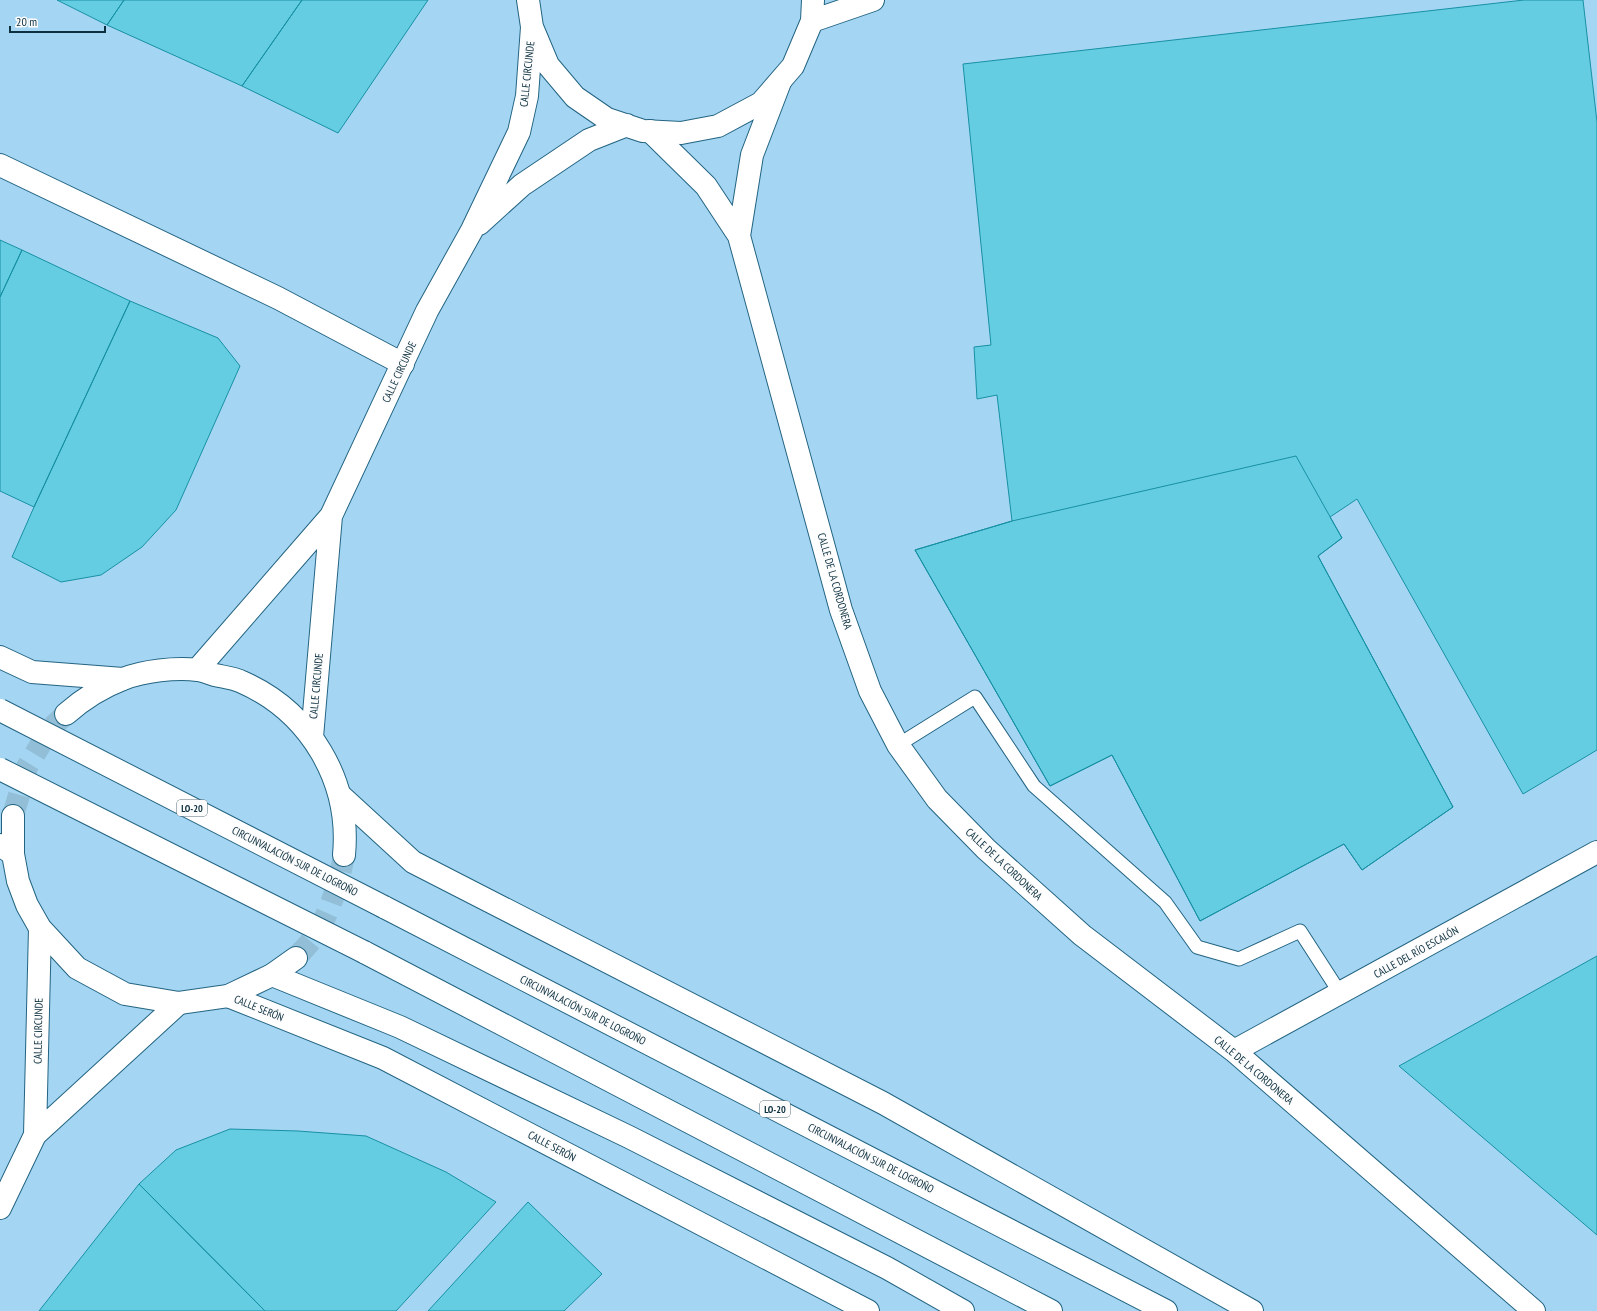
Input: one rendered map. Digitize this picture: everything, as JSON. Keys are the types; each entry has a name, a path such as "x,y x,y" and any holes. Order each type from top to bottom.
{"main road":[{"path":"528,0 532,27 548,65 575,97 607,118 627,125 650,131 681,134 718,126 761,102 793,66 812,10 873,0"},
{"name":"CALLE CIRCUNDE","path":"197,670 331,516 427,311 472,230 519,132 527,96 532,27"},
{"name":"CALLE DE LA CORDONERA","path":"739,236 752,155 782,79"},
{"name":"CALLE CIRCUNDE","path":"472,230 522,185 589,140 627,125"},
{"name":"CALLE DE LA CORDONERA","path":"650,131 706,186 739,236 842,610 870,691 898,745 937,799 986,849 1082,935 1234,1051 1534,1311"},
{"path":"0,165 271,295 403,364"},
{"name":"CALLE CIRCUNDE","path":"312,737 331,516"},
{"path":"0,657 32,672 123,678 160,670 197,670 241,682 280,704 312,737 329,764 340,795 346,836 344,855"},
{"path":"66,714 84,699 123,678"},
{"name":"CIRCUNVALACIÓN SUR DE LOGROÑO","path":"0,710 384,906 1166,1311"},
{"path":"0,769 364,952 1051,1311"},
{"path":"340,795 413,862 883,1103 1252,1311"},
{"path":"13,816 7,850 25,899 40,928 77,968 125,994 179,1003 228,996 272,974 296,958"},
{"name":"CALLE DEL RÍO ESCALÓN","path":"1234,1051 1597,852"},
{"name":"CALLE CIRCUNDE","path":"35,1135 40,928"},
{"path":"272,974 400,1027 629,1137 887,1268 962,1311"},
{"name":"CALLE SERÓN","path":"228,996 383,1058 868,1311"},
{"name":"CALLE CIRCUNDE","path":"0,1208 35,1135 179,1003"}],"lane":[{"path":"898,745 975,697 1034,786 1165,902 1198,947 1239,959 1300,931 1340,993"}],"shaded area":[{"path":"0,0 1597,0 1597,1311 0,1311"}],"building":[{"path":"57,0 124,0 107,25"},
{"path":"124,0 302,0 242,86 107,25"},
{"path":"302,0 428,0 338,133 242,86"},
{"path":"1524,0 1583,0 1597,122 1597,750 1523,794 1357,499 1330,517 1342,538 1318,556 1453,807 1362,870 1344,844 1200,921 1112,755 1050,786 915,550 1012,521 997,395 977,399 974,347 991,345 963,64"},
{"path":"0,240 22,250 0,297"},
{"path":"22,250 130,301 34,507 0,491 0,297"},
{"path":"130,301 218,338 240,366 176,510 142,547 101,575 61,582 12,557"},
{"path":"1296,456 1342,538 1318,556 1453,807 1362,870 1344,844 1200,921 1112,755 1050,786 915,550 1012,521"},
{"path":"1597,956 1597,1235 1399,1066"},
{"path":"230,1129 298,1131 366,1136 446,1172 496,1202 396,1311 265,1311 139,1184 176,1150"},
{"path":"139,1184 265,1311 39,1311"},
{"path":"528,1202 602,1274 564,1311 428,1311"}],"tunnel":[{"path":"13,816 27,767 50,729 66,714"},
{"path":"296,958 314,937 325,918 337,887 344,855"}]}
